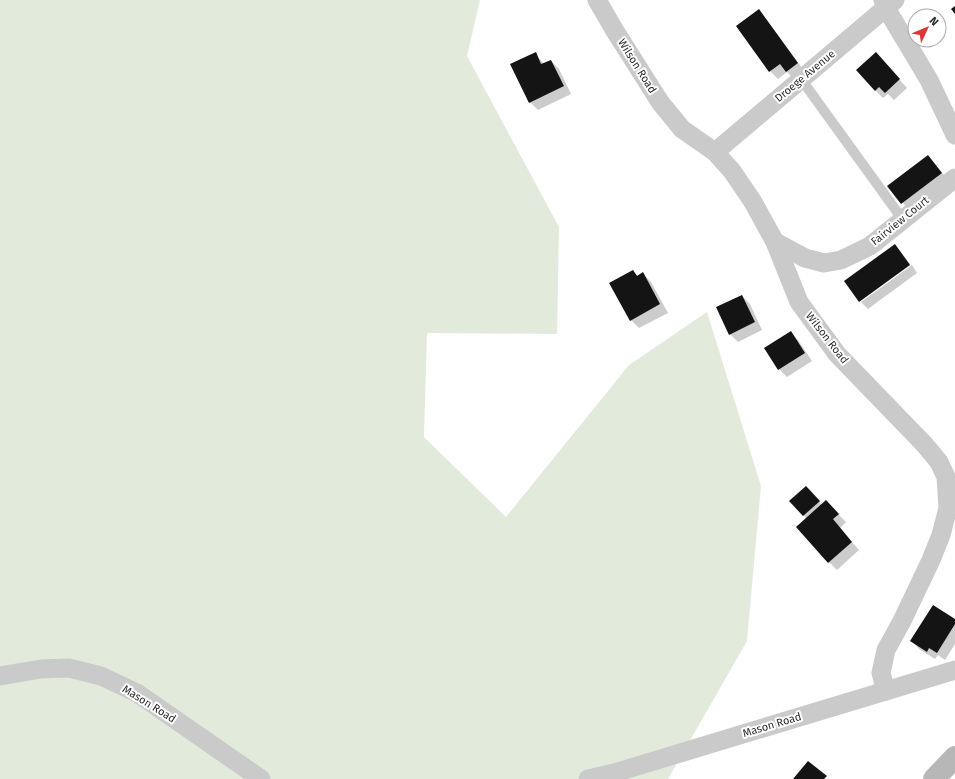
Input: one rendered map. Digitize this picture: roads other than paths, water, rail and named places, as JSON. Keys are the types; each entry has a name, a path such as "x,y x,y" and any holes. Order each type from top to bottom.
{"main road":[{"path":"934,779 955,758"}],"street":[{"name":"Wilson Road","path":"597,0 660,102 682,129 715,152 732,171 753,202 775,242 799,302 837,354 925,445 939,462 946,477 948,508 941,535 932,560 886,650 881,673 886,691"},
{"name":"Droege Avenue","path":"715,152 888,3"},
{"path":"888,3 929,80 955,135"},
{"name":"Fairview Court","path":"775,242 805,258 824,263 841,260 870,246 955,178"},
{"name":"Mason Road","path":"0,676 41,668 69,668 101,676 137,693 261,779"},
{"name":"Mason Road","path":"588,779 955,670"}],"lane":[{"path":"801,79 903,220"}]}
